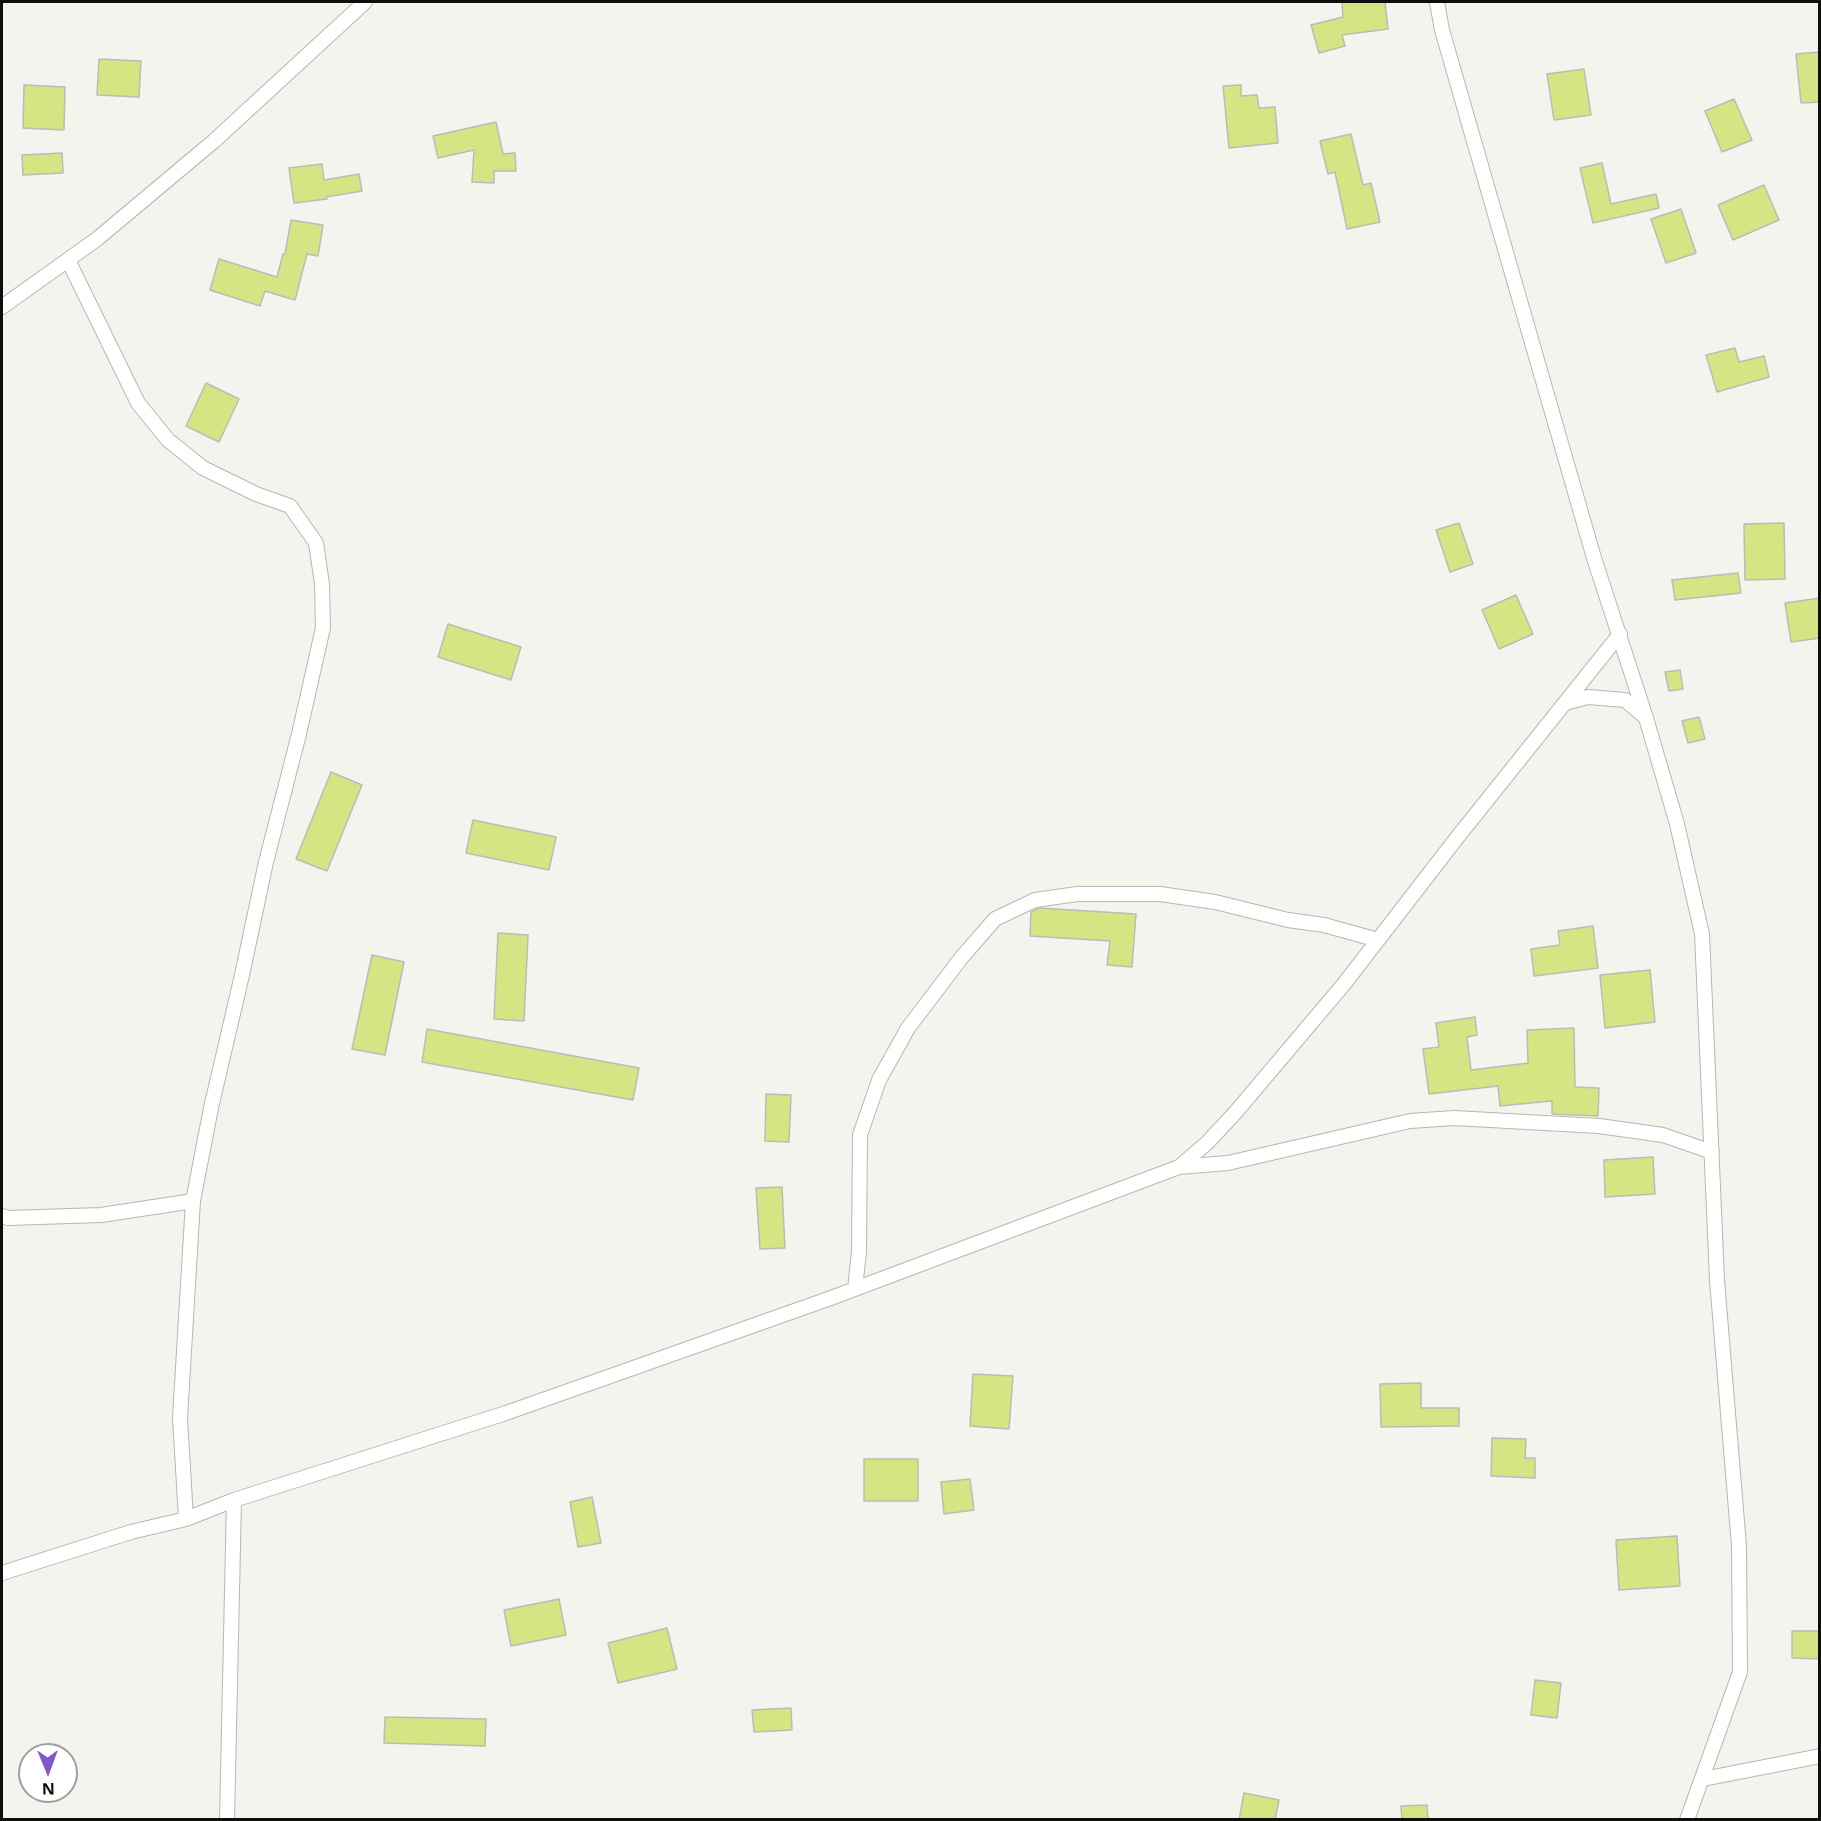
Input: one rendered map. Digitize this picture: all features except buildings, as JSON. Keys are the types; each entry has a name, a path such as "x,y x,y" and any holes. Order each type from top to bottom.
{"street":[{"path":"2,307 97,239 214,141 365,2"},
{"path":"1437,2 1442,30 1519,301 1594,558 1620,634 1677,825 1702,934 1717,1280 1739,1546 1740,1672 1687,1820"},
{"path":"68,260 138,403 168,440 203,468 256,494 290,506 315,543 322,584 322,628 299,734 266,862 192,1201 180,1418 186,1519"},
{"path":"1179,1167 1207,1143 1235,1113 1344,984 1620,634"},
{"path":"1565,703 1588,697 1625,700 1646,718"},
{"path":"855,1289 860,1136 879,1080 908,1028 962,957 995,919 1035,900 1077,894 1160,894 1215,902 1288,920 1324,925 1378,940"},
{"path":"2,1573 131,1532 186,1519 234,1500 506,1413 855,1289 1179,1167 1228,1163 1410,1121 1454,1118 1599,1126 1663,1135 1712,1152"},
{"path":"2,1216 8,1218 101,1215 192,1201"},
{"path":"227,1820 234,1500"},
{"path":"1702,1779 1820,1756"}]}
